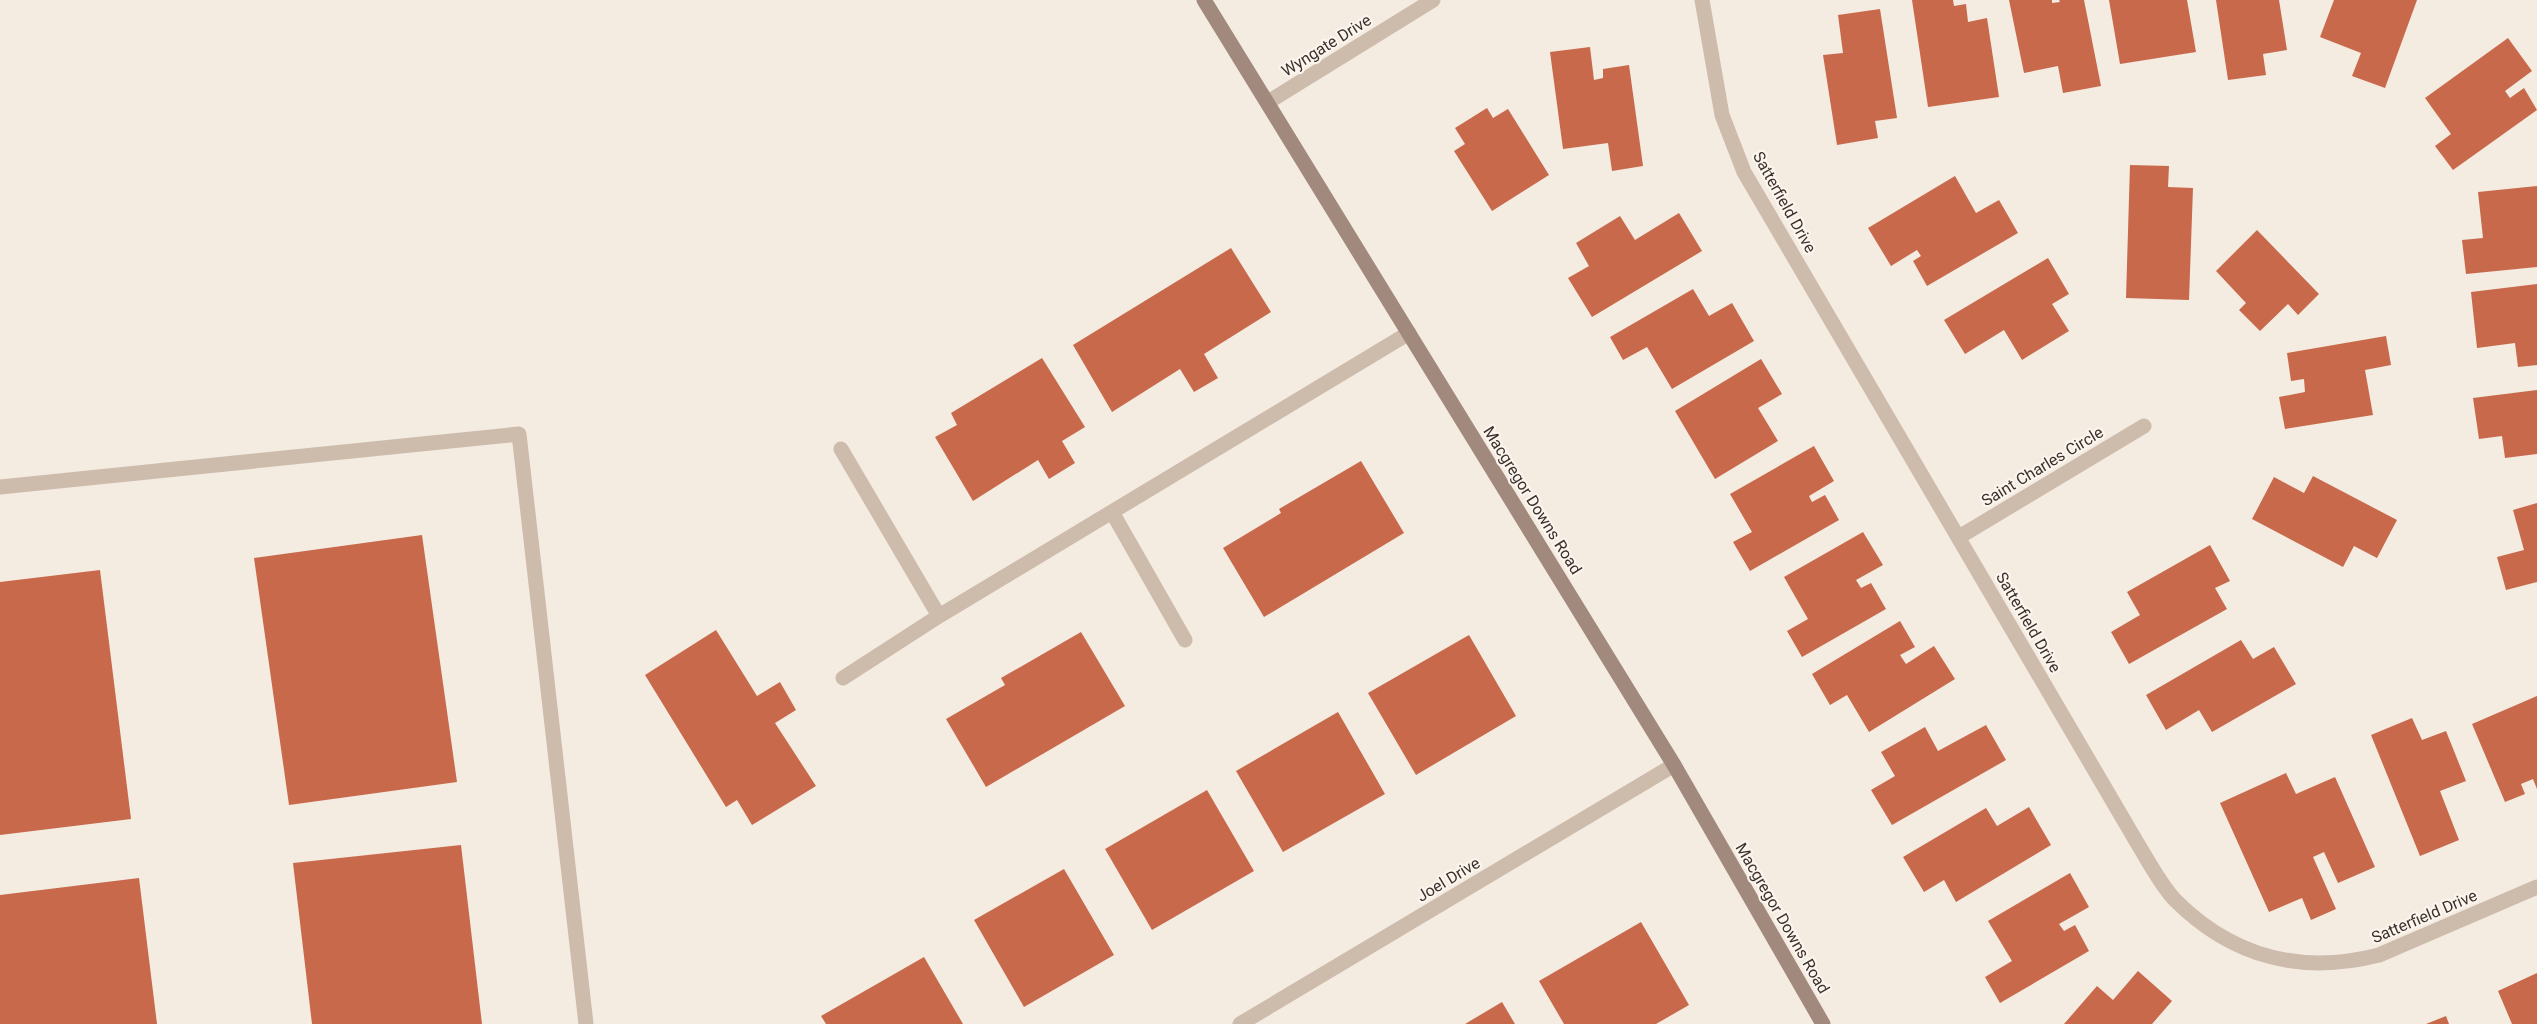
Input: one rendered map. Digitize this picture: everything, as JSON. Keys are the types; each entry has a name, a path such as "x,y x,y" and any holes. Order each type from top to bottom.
{"street":[{"name":"Macgregor Downs Road","path":"1204,0 1674,765 1823,1024"},
{"name":"Wyngate Drive","path":"1268,102 1433,0"},
{"name":"Satterfield Drive","path":"1702,0 1722,115 1744,172 2139,846 2174,899 2216,935 2268,958 2314,964 2359,960 2379,955 2537,887"},
{"path":"843,678 939,616 1409,333"},
{"name":"Saint Charles Circle","path":"1959,537 2144,426"},
{"path":"0,487 519,434 586,1024"},
{"path":"841,449 939,616"},
{"path":"1112,512 1185,640"},
{"name":"Joel Drive","path":"1240,1024 1674,765"}],"building":[{"path":"1912,0 1953,0 1954,6 1966,4 1968,22 1987,18 1999,97 1928,107"},
{"path":"2009,0 2052,0 2052,3 2060,2 2059,0 2084,0 2101,86 2063,93 2058,66 2024,73"},
{"path":"2109,0 2187,0 2196,52 2120,64"},
{"path":"2216,0 2279,0 2287,50 2263,54 2266,75 2228,80"},
{"path":"2334,0 2417,0 2385,88 2352,76 2361,53 2320,37"},
{"path":"1880,9 1897,118 1875,121 1878,138 1837,145 1823,55 1843,53 1838,15"},
{"path":"2508,38 2532,71 2505,91 2510,98 2524,88 2537,110 2453,170 2435,146 2451,134 2425,98"},
{"path":"1590,47 1594,80 1603,78 1603,69 1629,65 1643,166 1612,171 1608,143 1563,149 1550,52"},
{"path":"1487,108 1493,118 1508,109 1549,175 1492,211 1454,151 1465,144 1455,128"},
{"path":"2130,165 2169,166 2168,187 2193,188 2189,300 2126,298"},
{"path":"1955,176 1976,213 1999,200 2018,233 1927,286 1913,261 1921,256 1917,250 1891,266 1868,228"},
{"path":"2537,186 2537,267 2466,274 2462,240 2483,238 2478,192"},
{"path":"1679,213 1702,251 1592,317 1568,278 1589,266 1576,243 1620,216 1635,240"},
{"path":"2257,230 2319,294 2298,315 2288,304 2260,331 2239,310 2246,303 2216,271"},
{"path":"1231,248 1271,312 1204,354 1218,378 1194,392 1180,369 1112,412 1073,345"},
{"path":"2048,258 2069,294 2052,304 2069,331 2022,360 2004,330 1965,354 1944,320"},
{"path":"2537,284 2537,365 2518,367 2515,343 2477,348 2471,292"},
{"path":"1693,289 1709,316 1732,303 1754,341 1672,389 1647,347 1623,360 1610,337"},
{"path":"2386,336 2391,365 2365,370 2373,415 2285,429 2279,397 2305,392 2304,379 2291,381 2287,353"},
{"path":"1042,358 1085,427 1062,441 1075,463 1049,479 1038,460 973,501 935,437 957,425 951,413"},
{"path":"1761,359 1782,394 1758,408 1778,441 1715,479 1675,411"},
{"path":"2537,390 2537,454 2505,458 2502,436 2479,439 2473,398"},
{"path":"1814,446 1834,481 1809,496 1812,502 1825,495 1839,520 1750,571 1733,542 1752,532 1730,494"},
{"path":"1361,461 1404,533 1264,617 1223,548 1281,513 1279,509"},
{"path":"2313,476 2397,520 2377,558 2354,546 2343,567 2252,519 2274,477 2304,493"},
{"path":"2537,503 2537,582 2506,590 2497,557 2524,550 2513,510"},
{"path":"1863,532 1883,565 1856,580 1861,588 1871,583 1886,609 1802,657 1787,631 1808,619 1784,577"},
{"path":"422,535 457,782 289,805 254,558"},
{"path":"2210,545 2230,581 2215,588 2227,609 2129,664 2111,632 2140,615 2127,592"},
{"path":"100,570 131,819 0,835 0,582"},
{"path":"1900,621 1915,647 1900,655 1906,664 1934,646 1955,679 1869,732 1847,695 1830,705 1812,674"},
{"path":"716,630 757,696 780,682 796,710 775,723 816,786 752,825 737,800 726,807 645,675"},
{"path":"1081,632 1125,706 986,787 946,719 1005,685 1001,678"},
{"path":"1469,635 1516,716 1416,775 1368,693"},
{"path":"2241,640 2253,659 2274,647 2296,684 2212,732 2199,710 2166,730 2146,695"},
{"path":"2537,696 2537,789 2533,779 2521,784 2525,794 2505,802 2472,724"},
{"path":"1338,712 1385,794 1283,852 1236,771"},
{"path":"2412,718 2422,740 2446,731 2466,781 2440,791 2459,840 2420,856 2371,735"},
{"path":"1986,725 2006,760 1892,825 1871,790 1895,776 1881,752 1925,727 1938,751"},
{"path":"2286,773 2296,794 2335,777 2375,867 2338,883 2324,852 2313,857 2336,909 2311,920 2302,898 2269,912 2220,803"},
{"path":"1207,790 1254,871 1152,930 1105,849"},
{"path":"2029,807 2051,845 1956,902 1944,880 1924,892 1903,857 1986,808 1997,826"},
{"path":"461,845 482,1024 312,1024 293,863"},
{"path":"1064,869 1114,955 1024,1007 974,920"},
{"path":"2070,873 2089,907 2059,924 2064,931 2075,925 2089,951 2000,1003 1985,977 2012,961 1988,921"},
{"path":"139,878 157,1024 0,1024 0,895"},
{"path":"1641,922 1689,1005 1656,1024 1564,1024 1539,981"},
{"path":"924,957 963,1024 826,1024 821,1016"},
{"path":"2138,971 2172,1001 2152,1024 2064,1024 2097,986 2113,1000"},
{"path":"2537,973 2537,1024 2512,1024 2498,991"},
{"path":"1502,1002 1515,1024 1465,1024"},
{"path":"2446,1016 2449,1024 2426,1024"}]}
